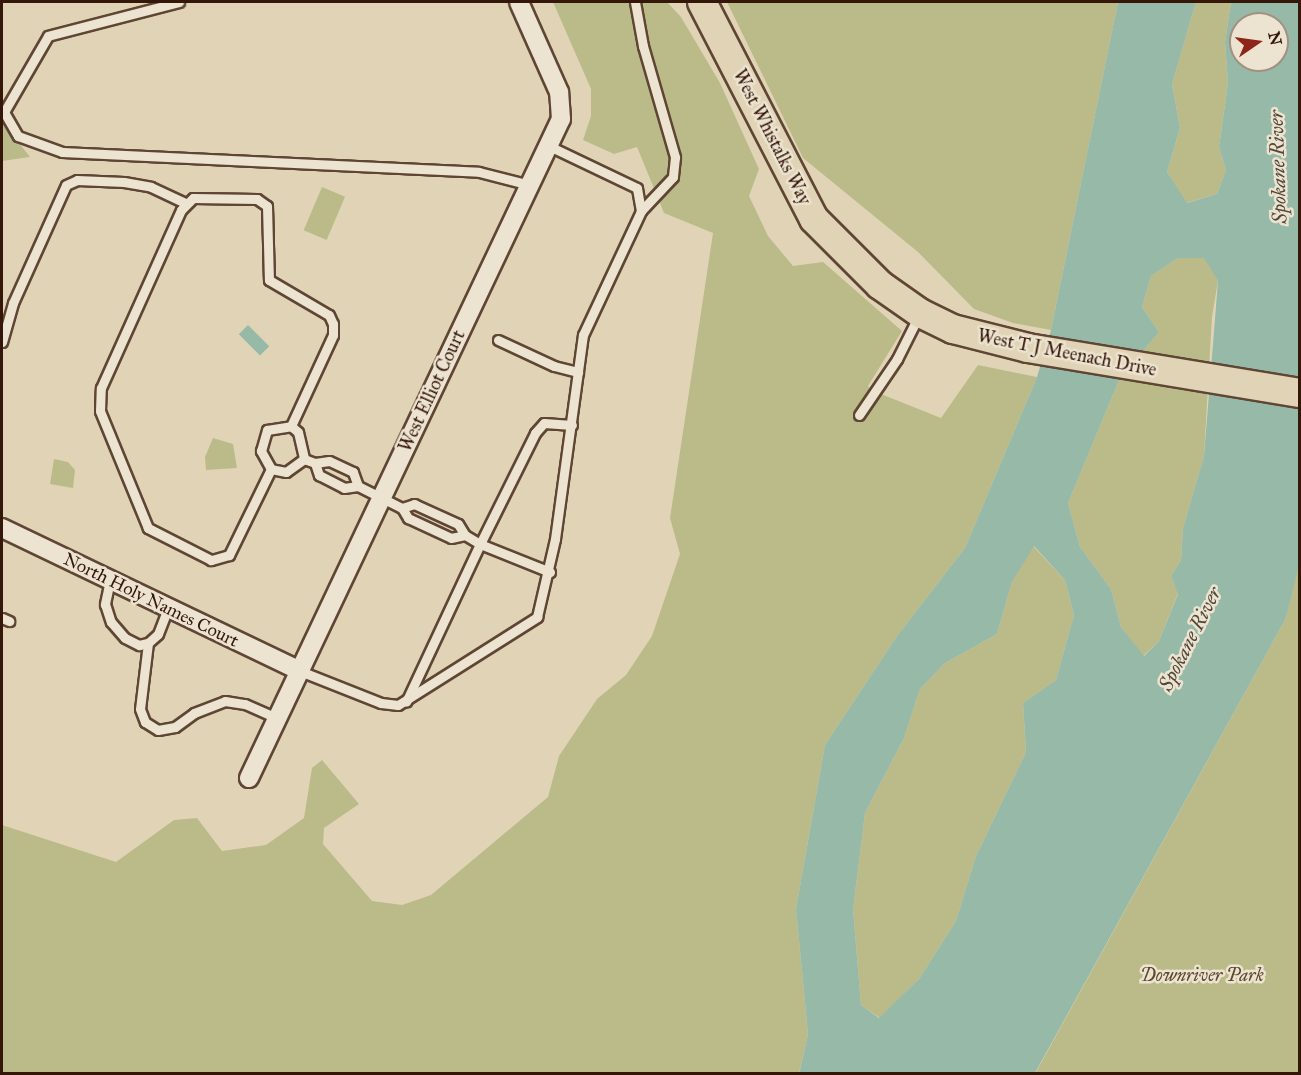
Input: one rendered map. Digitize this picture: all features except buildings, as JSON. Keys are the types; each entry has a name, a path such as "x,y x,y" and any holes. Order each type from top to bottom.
{"main road":[{"name":"West Whistalks Way","path":"702,2 814,219 856,262"},
{"name":"West T J Meenach Drive","path":"856,262 880,285 920,313 953,329 1082,359 1299,393"}],"street":[{"name":"West Elliot Court","path":"249,778 561,119 561,98 519,2"},
{"name":"North Holy Names Court","path":"2,528 300,671"}],"lane":[{"path":"179,2 48,36 4,112 18,136 62,152 479,172 530,185"},
{"path":"300,671 381,703 398,705 537,617 550,572 583,335 641,211 673,177 675,157 643,46 635,2"},
{"path":"549,146 637,188 641,211"},
{"path":"2,342 13,303 66,185 76,180 124,182 151,187 186,203 205,196 257,199 267,206 269,280 329,315 333,335 291,426"},
{"path":"186,203 100,388 100,411 148,528 211,560 230,555 271,469"},
{"path":"859,415 897,358 920,313"},
{"path":"498,340 554,366 578,372"},
{"path":"406,702 535,433 544,423 572,425"},
{"path":"291,426 298,432 304,459"},
{"path":"291,426 267,430 261,441 261,451 271,469 286,472 304,459"},
{"path":"304,459 315,464 329,462 353,472 358,486"},
{"path":"315,464 319,475 344,488 358,486 402,508 408,518 451,538 465,535"},
{"path":"402,508 414,504 458,524 465,535 480,544 550,572"},
{"path":"110,580 105,604 111,622 125,638 139,645 148,643 158,634 168,608"},
{"path":"148,643 140,709 145,722 158,730 175,727 194,713 225,701 245,704 277,718"}],"green space":[{"path":"553,2 667,2 681,17 720,83 759,169 749,196 768,236 793,266 823,262 902,331 868,386 871,390 941,418 978,365 1037,377 965,548 897,636 825,745 796,909 808,1034 799,1073 2,1074 2,825 116,862 174,820 197,818 222,851 266,845 304,818 312,768 322,760 359,804 324,828 323,844 372,901 402,905 431,895 548,797 559,756 597,699 626,675 652,636 680,554 670,518 713,233 664,213 637,147 614,154 583,140 591,116 591,89"},
{"path":"727,2 1118,2 1051,330 1013,323 974,309 918,252 803,158"},
{"path":"1196,2 1231,2 1225,42 1228,83 1219,147 1226,170 1217,194 1186,203 1167,172 1180,128 1172,84"},
{"path":"2,121 30,157 2,161"},
{"path":"322,187 345,197 327,240 304,230"},
{"path":"1178,258 1205,258 1218,281 1212,317 1204,456 1183,528 1181,560 1171,576 1178,593 1159,641 1143,656 1121,627 1111,589 1080,547 1068,503 1120,378 1159,332 1142,307 1151,276"},
{"path":"213,438 233,444 237,468 206,470 205,457"},
{"path":"54,459 68,462 75,470 73,488 50,484"},
{"path":"1033,546 1065,580 1074,615 1056,680 1023,703 1026,752 976,856 956,921 919,979 880,1018 861,1005 853,909 865,813 904,738 920,689 945,663 997,634 1012,582"},
{"name":"Downriver Park","path":"1299,560 1299,1073 1035,1074 1286,618"}],"water":[{"name":"Spokane River","path":"1118,2 1196,2 1172,84 1180,128 1167,172 1187,203 1217,194 1226,170 1219,147 1228,83 1225,42 1229,15 1229,72 1289,72 1289,12 1230,12 1231,2 1299,2 1300,560 1286,618 1035,1073 799,1074 808,1034 796,909 825,745 897,636 965,548 1037,377 1051,330","holes":["1178,258 1204,258 1218,281 1204,456 1183,528 1181,560 1171,576 1178,594 1159,641 1144,656 1121,627 1111,589 1080,547 1068,503 1120,378 1159,332 1142,307 1151,276","1034,546 1065,580 1074,615 1056,680 1023,703 1026,752 976,856 956,921 919,979 879,1018 861,1005 853,909 865,813 904,738 920,689 945,663 997,634 1012,582"]},
{"path":"248,325 269,346 260,355 239,334"}]}
